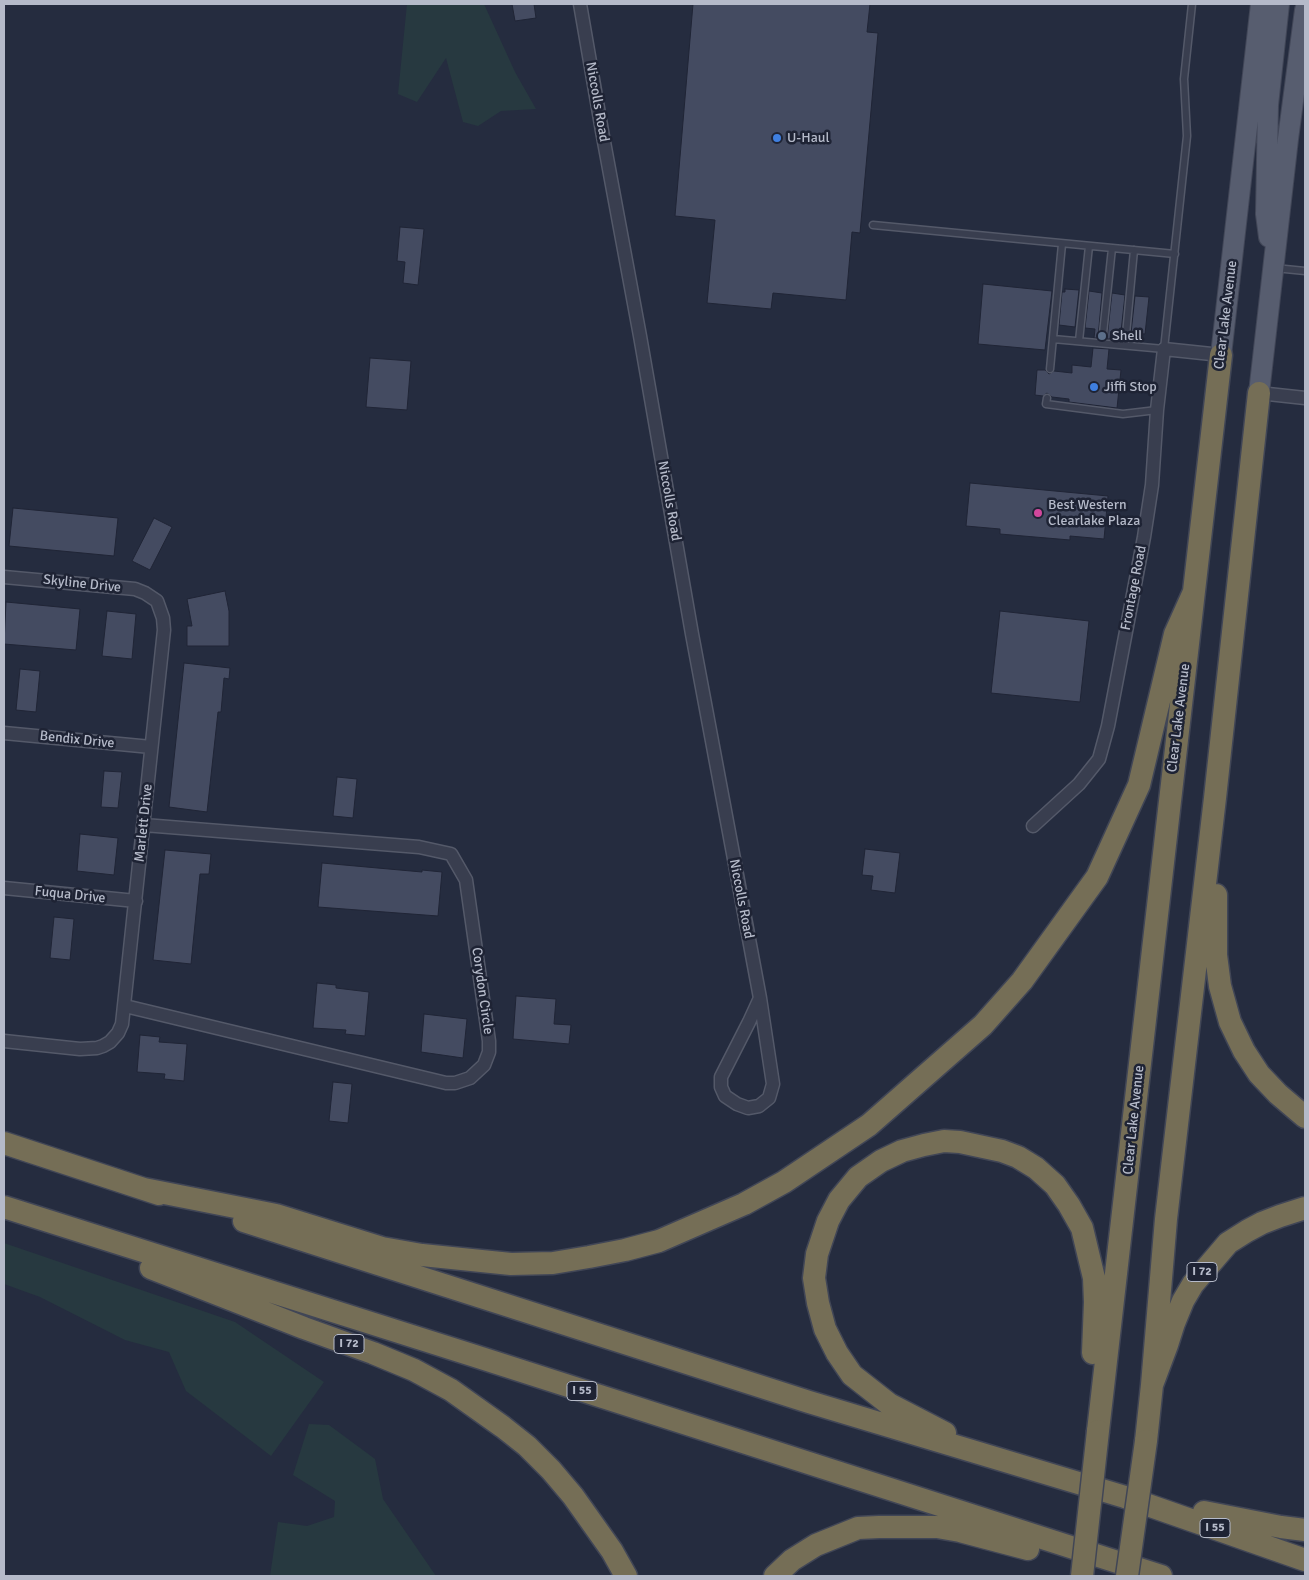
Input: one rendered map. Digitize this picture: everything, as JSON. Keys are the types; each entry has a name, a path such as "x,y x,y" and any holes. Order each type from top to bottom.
{"highway":[{"name":"Clear Lake Avenue","path":"1098,1427 1221,355"},
{"path":"1152,1385 1166,1219 1215,798 1259,393"},
{"path":"144,1189 276,1215 382,1248 422,1255 510,1264 553,1263 589,1258 659,1241 744,1204 784,1182 869,1125 983,1025 1022,981 1098,877 1139,785 1175,634 1193,594"},
{"path":"1215,798 1216,955 1220,986 1230,1022 1244,1051 1259,1074 1278,1094 1305,1117"},
{"path":"1009,1463 938,1430 889,1404 852,1375 837,1353 825,1329 814,1278 817,1254 828,1221 839,1200 858,1177 881,1161 902,1151 944,1141 984,1146 1018,1157 1036,1168 1055,1185 1082,1228 1094,1278 1093,1362 1098,1427 1082,1576"},
{"name":"I 55","path":"4,1143 781,1393 1125,1497 1305,1560"},
{"name":"I 55","path":"4,1207 1161,1576"},
{"name":"I 72","path":"4,1207 285,1320 373,1353 414,1370 451,1390 527,1446 551,1470 573,1496 612,1551 626,1576"},
{"name":"I 72","path":"1127,1576 1152,1385 1183,1301 1193,1284 1228,1243 1247,1231 1280,1216 1305,1208"},
{"path":"1125,1497 1280,1527 1305,1530"},
{"path":"776,1576 792,1560 816,1545 858,1528 938,1527 969,1533 1053,1556 1108,1560"}],"main road":[{"path":"1274,264 1266,214 1268,105 1279,4"},
{"name":"Clear Lake Avenue","path":"1221,355 1258,8"},
{"path":"1259,393 1305,10"}],"street":[{"name":"Niccolls Road","path":"580,4 692,634 760,998 773,1084 769,1098 759,1106 748,1108 737,1104 725,1096 721,1087 721,1077 760,998"},
{"path":"1164,349 1221,355"},
{"name":"Frontage Road","path":"1033,826 1079,784 1099,759 1108,726 1144,537 1152,485 1157,410 1164,349"},
{"path":"1259,393 1305,398"},
{"name":"Skyline Drive","path":"4,577 135,589 157,601"},
{"name":"Marlett Drive","path":"4,1041 91,1049 110,1042 118,1033 122,1024 164,630 164,618 157,601"},
{"name":"Bendix Drive","path":"4,733 151,747"},
{"name":"Corydon Circle","path":"125,1006 446,1083 455,1083 470,1078 484,1065 489,1052 490,1041 466,880 451,854 419,847 144,825"},
{"name":"Fuqua Drive","path":"4,888 136,901"}],"lane":[{"path":"1054,338 1164,349 1187,136 1184,80 1192,4"},
{"path":"873,225 1175,254"},
{"path":"1050,369 1062,244"},
{"path":"1079,341 1089,246"},
{"path":"1102,343 1112,248"},
{"path":"1125,345 1134,250"},
{"path":"1274,264 1305,271"},
{"path":"1047,398 1046,404 1123,414 1157,410"}],"shaded area":[{"path":"407,4 484,4 515,72 536,109 501,111 478,126 463,122 446,58 417,102 398,94"},
{"path":"4,1243 235,1322 324,1382 271,1456 186,1391 169,1352 125,1340 40,1297 4,1284"},
{"path":"309,1424 329,1425 375,1459 383,1499 436,1576 270,1576 278,1522 307,1526 334,1517 335,1501 293,1475"}],"building":[{"path":"512,4 534,4 536,18 515,21"},
{"path":"693,4 870,4 867,32 878,33 860,233 852,232 846,300 773,293 771,309 707,303 715,220 675,216"},
{"path":"400,227 424,229 418,285 403,283 405,262 397,261"},
{"path":"983,284 1052,291 1045,350 978,344"},
{"path":"1065,289 1079,290 1075,327 1059,325 1062,292 1065,292"},
{"path":"1089,291 1102,293 1098,338 1094,338 1095,329 1085,328"},
{"path":"1112,293 1125,295 1121,332 1111,331 1110,339 1107,339"},
{"path":"1135,296 1149,297 1145,334 1131,333"},
{"path":"1093,348 1109,349 1107,369 1121,370 1117,408 1069,402 1069,399 1052,397 1047,393 1043,396 1035,395 1037,370 1045,370 1049,374 1054,371 1072,373 1072,365 1091,367"},
{"path":"370,358 411,361 407,410 366,407"},
{"path":"970,483 1108,496 1104,539 1070,536 1070,540 1000,534 1000,529 966,526"},
{"path":"13,508 118,518 114,556 9,546"},
{"path":"154,518 172,527 150,570 132,561"},
{"path":"225,591 229,611 229,646 187,646 187,626 192,626 187,599"},
{"path":"6,602 80,609 76,650 4,644"},
{"path":"107,611 136,614 132,659 102,656"},
{"path":"1000,611 1089,621 1080,702 991,693"},
{"path":"184,663 230,668 229,679 224,678 221,712 218,712 207,812 169,807"},
{"path":"20,669 40,671 36,712 16,710"},
{"path":"104,771 122,772 118,808 101,807"},
{"path":"337,777 357,779 353,818 333,816"},
{"path":"80,834 118,838 114,875 77,871"},
{"path":"865,849 900,853 895,893 871,890 873,876 862,875"},
{"path":"165,850 211,854 209,874 200,874 191,964 153,960"},
{"path":"322,863 442,872 438,916 318,907"},
{"path":"54,917 74,919 70,960 50,958"},
{"path":"317,983 336,985 336,988 369,992 365,1036 345,1034 346,1030 313,1028"},
{"path":"516,996 556,999 554,1024 571,1025 569,1044 513,1039"},
{"path":"424,1014 467,1019 463,1058 421,1052"},
{"path":"140,1035 160,1037 159,1042 187,1044 184,1081 164,1079 165,1074 137,1072"},
{"path":"333,1082 352,1084 348,1123 329,1121"}],"place":[{"name":"U-Haul","path":"777,138"},
{"name":"Shell","path":"1102,336"},
{"name":"Jiffi Stop","path":"1094,387"},
{"name":"Best Western Clearlake Plaza","path":"1038,513"}]}
